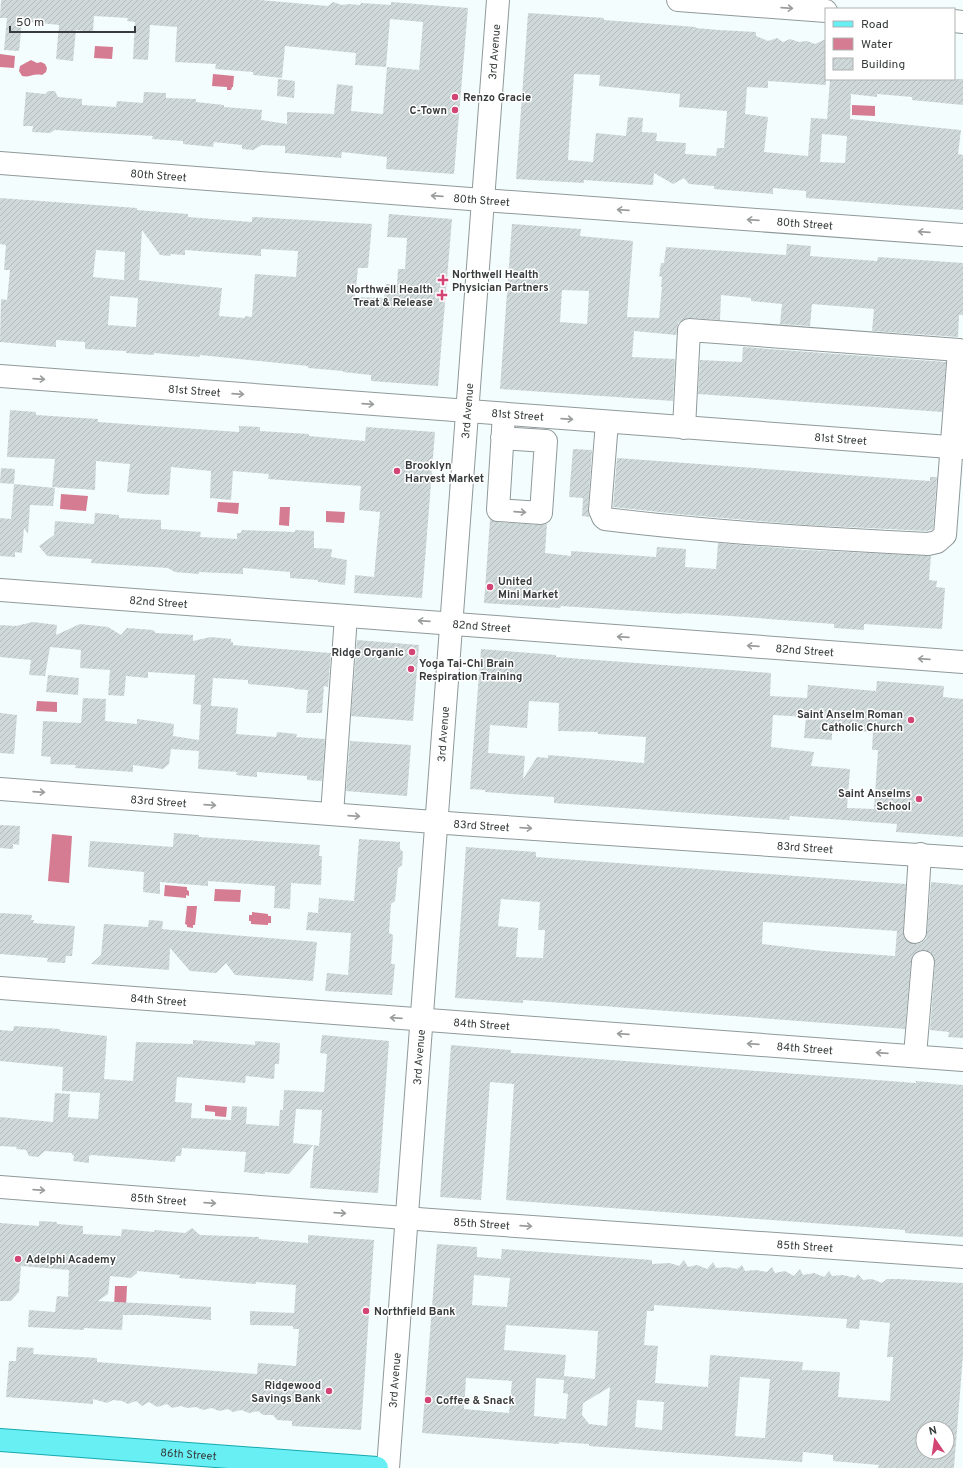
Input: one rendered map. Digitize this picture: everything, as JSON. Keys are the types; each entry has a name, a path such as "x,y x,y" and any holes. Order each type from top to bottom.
{"main road":[{"name":"86th Street","path":"0,1440 376,1468"}],"street":[{"name":"3rd Avenue","path":"388,1468 498,0"},
{"path":"678,0 825,11"},
{"name":"80th Street","path":"0,163 963,235"},
{"path":"607,422 600,510 605,519 765,534 928,544 937,542 945,535 957,448 959,350 689,330 684,428"},
{"name":"81st Street","path":"0,376 957,448"},
{"path":"502,438 546,441 541,513 498,510 502,438 504,414"},
{"name":"82nd Street","path":"0,590 963,662"},
{"path":"332,814 346,616"},
{"name":"83rd Street","path":"0,789 437,822 963,858"},
{"path":"916,932 920,854"},
{"path":"915,1055 923,962"},
{"name":"84th Street","path":"0,988 915,1055 963,1060"},
{"name":"85th Street","path":"0,1187 407,1218 963,1257"}],"water":[{"path":"95,46 113,47 112,59 94,58"},
{"path":"0,54 15,56 14,68 0,67"},
{"path":"31,60 37,63 41,62 45,64 47,68 46,72 42,75 22,76 19,71 20,66"},
{"path":"213,74 234,76 233,87 231,90 227,90 227,87 212,86"},
{"path":"852,105 875,106 875,116 852,115"},
{"path":"61,494 88,496 86,511 60,509"},
{"path":"218,502 239,503 238,514 217,512"},
{"path":"280,507 290,507 289,526 279,525"},
{"path":"326,511 345,512 344,523 326,522"},
{"path":"37,701 57,702 57,712 36,711"},
{"path":"52,834 72,836 69,883 48,881"},
{"path":"165,885 187,887 189,896 186,895 186,898 164,896"},
{"path":"215,889 241,890 240,902 214,901"},
{"path":"187,906 197,906 195,925 193,925 193,928 187,927 185,924"},
{"path":"252,912 268,914 268,916 271,916 271,923 268,923 268,925 251,924 251,921 249,921 249,915 252,915"},
{"path":"205,1105 227,1107 226,1117 215,1116 215,1112 205,1111"},
{"path":"115,1286 127,1286 126,1307 114,1306"}],"building":[{"path":"1,0 260,0 328,6 333,2 342,5 360,5 361,3 391,5 391,2 468,8 454,174 386,169 387,157 342,152 341,158 285,153 285,146 262,145 253,150 242,149 242,145 214,142 213,147 183,144 183,141 152,139 153,136 55,130 50,133 32,132 33,126 23,126 26,92 45,94 48,91 55,91 58,97 82,99 82,105 116,107 117,101 143,103 144,92 166,93 166,98 196,99 196,102 224,105 224,107 262,110 261,120 287,124 287,112 334,114 337,84 353,86 351,111 383,114 387,67 419,70 423,22 390,19 386,67 355,65 356,53 285,46 282,78 253,75 253,72 215,69 216,64 175,62 177,27 150,25 148,60 133,59 135,22 127,21 128,18 94,16 93,32 76,30 73,61 56,59 59,25 22,21 19,51 4,50 7,18 0,18"},
{"path":"528,13 604,18 604,20 756,32 756,36 768,41 777,38 783,42 790,39 799,42 807,41 815,44 825,39 826,85 768,81 768,88 747,87 745,114 768,117 764,152 808,156 811,118 827,119 830,80 963,79 963,105 912,100 912,97 877,94 877,97 851,94 850,119 961,130 958,154 963,155 963,210 806,198 806,191 773,188 773,194 714,189 714,186 689,184 684,178 673,184 654,173 653,185 584,180 584,183 516,179","holes":["574,74 600,75 599,86 680,94 679,107 727,111 724,148 717,148 716,156 685,154 686,143 656,141 657,133 642,132 643,118 628,117 626,136 596,133 593,162 568,160","822,134 847,136 845,163 820,162"]},
{"path":"278,79 295,81 294,98 277,96"},
{"path":"0,198 137,208 137,210 188,214 188,217 252,222 252,217 372,224 368,268 358,268 355,297 384,298 386,284 397,284 398,269 405,269 407,238 387,237 389,214 452,219 438,386 371,381 371,375 308,368 308,366 289,364 200,355 200,357 154,353 154,355 126,353 126,351 85,349 85,342 56,340 56,347 0,342 1,299 7,300 10,270 4,270 6,245 0,244","holes":["142,230 160,255 185,255 185,250 261,256 261,249 298,251 296,277 255,274 252,317 245,316 245,318 219,316 222,288 139,280","96,250 125,252 124,280 93,277","110,296 138,298 136,327 108,325"]},
{"path":"512,224 581,229 580,236 633,241 627,317 659,318 662,277 659,276 661,263 664,263 666,247 786,255 787,244 811,246 810,256 877,261 878,257 963,263 963,315 959,315 958,337 872,331 874,309 812,304 810,326 780,324 782,304 751,301 751,298 721,295 720,320 684,319 678,323 676,335 634,331 632,357 675,359 673,401 500,389","holes":["562,290 589,291 587,324 560,322"]},
{"path":"743,347 946,362 942,412 698,394 700,360 742,362"},
{"path":"10,410 36,412 36,415 98,419 98,422 239,432 239,426 260,427 260,431 309,434 309,436 365,441 366,427 435,432 422,598 354,593 355,575 374,577 380,512 359,510 361,486 268,479 269,474 233,471 231,500 210,498 211,471 171,467 169,495 144,494 127,492 130,464 96,461 95,490 52,487 55,459 7,457"},
{"path":"573,449 592,450 588,509 589,517 582,516 583,498 569,497"},
{"path":"617,458 930,481 930,477 937,477 933,529 927,531 807,525 613,507"},
{"path":"1,468 15,469 14,484 0,483"},
{"path":"14,484 55,488 53,506 30,505 28,534 24,528 22,553 15,552 15,557 0,556 0,518 11,519"},
{"path":"95,513 119,515 119,518 161,520 161,529 201,532 200,537 237,539 237,533 241,533 242,530 295,532 295,530 314,531 314,548 332,549 331,557 347,560 345,585 318,582 318,580 290,578 290,572 243,568 243,574 199,572 199,574 175,572 168,568 91,563 92,559 47,556 39,546 54,535 55,521 94,524"},
{"path":"490,520 497,522 540,525 547,524 545,553 571,556 571,551 656,557 657,547 686,549 685,567 716,569 718,543 806,550 931,556 929,580 937,581 936,587 945,588 942,629 864,624 864,630 834,628 834,624 731,616 484,603"},
{"path":"33,622 57,625 56,635 80,624 108,627 121,635 127,628 153,630 156,633 193,635 193,641 211,637 231,639 233,645 331,653 328,687 324,686 322,713 306,713 308,690 248,684 248,680 213,678 211,706 193,704 195,675 148,672 148,678 126,676 124,696 108,695 110,670 80,668 81,650 50,647 45,676 29,675 31,660 0,657 0,625 16,626"},
{"path":"357,640 419,645 413,721 351,716"},
{"path":"481,649 556,655 556,657 771,673 770,696 807,698 808,685 876,691 877,681 944,686 943,697 963,699 963,837 896,832 897,824 790,816 789,820 554,803 554,797 485,792 485,790 470,789","holes":["529,701 559,703 558,731 598,732 598,734 646,737 644,763 548,755 548,758 537,757 523,779 525,756 488,753 490,725 527,728","773,715 806,717 804,738 832,740 832,729 873,732 872,750 878,750 874,809 847,808 850,769 811,766 814,752 771,747"]},
{"path":"48,675 79,678 78,695 46,692"},
{"path":"83,698 106,699 105,721 137,724 137,719 174,724 173,736 199,740 201,705 238,708 236,734 276,737 277,732 297,734 296,737 325,739 322,781 307,780 307,776 257,772 257,777 236,775 237,772 198,769 199,751 171,749 169,764 163,769 133,765 133,772 75,768 76,765 50,764 51,757 41,756 43,721 81,723"},
{"path":"0,713 17,715 14,754 0,753"},
{"path":"350,741 411,745 407,796 346,791"},
{"path":"0,825 20,826 19,845 13,844 13,849 0,848"},
{"path":"174,833 199,835 199,837 320,845 319,856 322,856 321,885 291,883 290,909 274,908 275,886 208,881 208,886 160,882 160,894 143,892 144,872 88,867 90,841 173,847"},
{"path":"359,839 400,842 400,849 403,852 402,865 398,868 395,901 391,904 389,933 393,935 391,964 395,964 392,995 325,991 327,973 348,975 351,933 306,930 308,912 318,913 319,898 354,901"},
{"path":"466,847 536,852 536,857 906,884 903,932 904,937 908,942 914,944 921,943 926,939 931,882 963,885 963,1038 948,1037 949,1032 930,1030 935,963 934,957 930,952 924,950 918,951 913,955 911,961 905,1029 523,1000 523,1003 455,998","holes":["501,899 540,902 538,930 545,930 543,958 516,957 518,928 498,926","763,922 897,931 895,956 823,951 762,944"]},
{"path":"0,913 32,915 31,920 34,920 33,923 75,926 72,956 66,956 65,963 47,962 48,958 0,954"},
{"path":"149,920 163,921 162,929 317,942 313,981 235,975 226,963 216,973 190,971 170,948 169,970 91,964 101,955 104,924 148,927"},
{"path":"14,1026 60,1029 60,1031 107,1036 104,1079 133,1081 136,1042 193,1044 193,1040 255,1045 255,1041 280,1043 279,1064 275,1064 274,1079 246,1076 245,1083 177,1077 175,1102 192,1103 191,1118 231,1120 232,1106 247,1107 246,1124 279,1126 280,1110 283,1110 284,1090 324,1092 327,1054 320,1053 322,1035 389,1041 378,1193 310,1188 314,1145 319,1146 322,1110 296,1109 293,1143 313,1145 289,1174 244,1172 246,1152 182,1148 181,1156 176,1156 175,1162 92,1155 89,1156 89,1163 73,1161 74,1155 72,1155 72,1153 45,1151 38,1157 29,1156 26,1150 16,1149 17,1147 0,1146 0,1117 53,1122 55,1093 70,1094 68,1117 98,1119 100,1093 62,1091 63,1067 0,1061 0,1030 13,1031"},
{"path":"451,1045 511,1050 511,1053 916,1083 916,1081 963,1085 963,1237 905,1233 905,1230 506,1200 514,1084 490,1082 481,1200 440,1197"},
{"path":"39,1221 83,1226 83,1234 121,1236 122,1229 185,1233 192,1228 200,1235 259,1237 259,1239 308,1243 308,1235 374,1240 361,1430 292,1426 292,1421 277,1420 273,1415 263,1415 258,1411 249,1413 241,1410 233,1412 228,1409 219,1411 212,1408 203,1410 196,1407 187,1408 181,1406 172,1408 167,1404 157,1407 149,1402 142,1406 136,1401 128,1404 122,1401 113,1400 107,1403 93,1399 93,1404 6,1397 9,1361 16,1361 17,1347 34,1348 33,1354 97,1358 97,1362 257,1374 258,1363 296,1366 299,1329 293,1329 293,1326 250,1325 250,1311 294,1313 296,1285 256,1282 256,1284 179,1278 180,1275 137,1271 137,1273 131,1278 110,1276 108,1294 98,1301 211,1307 211,1320 146,1315 123,1315 122,1330 84,1328 84,1330 28,1327 29,1310 55,1312 57,1296 68,1297 69,1270 21,1266 19,1292 11,1301 0,1301 0,1223 39,1226"},
{"path":"437,1244 477,1247 477,1257 501,1259 502,1249 652,1260 652,1264 670,1263 679,1266 684,1260 688,1267 697,1265 707,1269 713,1262 716,1268 727,1267 737,1269 742,1265 745,1271 756,1270 767,1272 772,1267 775,1273 785,1271 794,1276 800,1269 803,1275 814,1273 824,1277 829,1271 832,1276 843,1275 855,1278 858,1274 863,1280 872,1279 882,1283 887,1279 899,1279 963,1283 963,1355 955,1455 955,1420 915,1420 915,1460 955,1460 954,1468 878,1468 879,1465 833,1461 833,1455 803,1452 802,1462 589,1446 589,1444 559,1442 559,1444 422,1433","holes":["474,1275 510,1278 507,1307 472,1305","654,1305 847,1319 846,1328 859,1329 860,1320 890,1323 887,1357 893,1357 890,1401 838,1397 840,1372 802,1370 803,1362 710,1355 708,1387 655,1383 658,1346 644,1345 647,1311 654,1311","506,1325 598,1331 595,1379 564,1376 566,1355 504,1350","740,1377 770,1379 765,1438 735,1436","466,1378 512,1381 509,1413 464,1409","536,1378 564,1380 563,1393 568,1394 566,1419 534,1416","610,1387 607,1426 589,1424 582,1415 583,1403","637,1400 664,1402 662,1430 635,1427"]}],"place":[{"name":"Renzo Gracie","path":"455,97"},
{"name":"C-Town","path":"455,110"},
{"name":"Northwell Health Physician Partners","path":"443,280"},
{"name":"Northwell Health Treat & Release","path":"442,295"},
{"name":"Brooklyn Harvest Market","path":"397,471"},
{"name":"United Mini Market","path":"490,587"},
{"name":"Ridge Organic","path":"412,652"},
{"name":"Yoga Tai-Chi Brain Respiration Training","path":"411,669"},
{"name":"Saint Anselm Roman Catholic Church","path":"911,720"},
{"name":"Saint Anselms School","path":"919,799"},
{"name":"Adelphi Academy","path":"18,1259"},
{"name":"Northfield Bank","path":"366,1311"},
{"name":"Ridgewood Savings Bank","path":"329,1391"},
{"name":"Coffee & Snack","path":"428,1400"}]}
